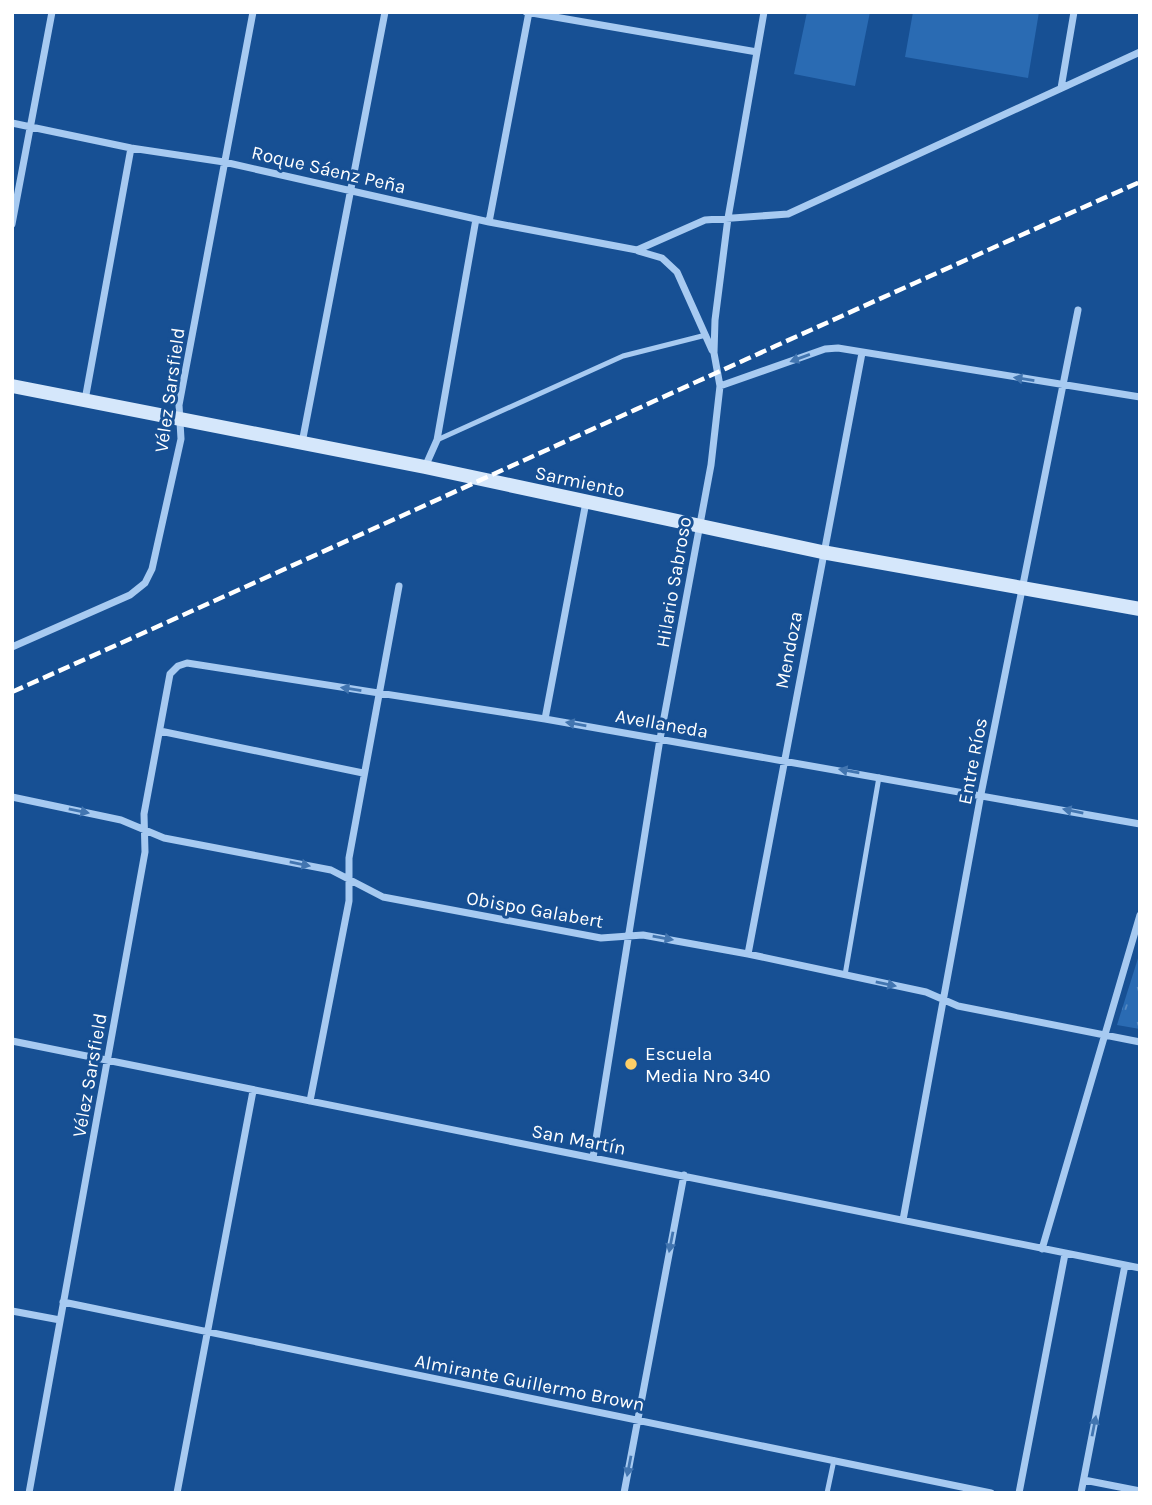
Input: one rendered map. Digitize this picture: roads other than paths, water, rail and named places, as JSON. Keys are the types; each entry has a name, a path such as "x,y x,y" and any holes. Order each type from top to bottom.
{"street":[{"path":"12,224 52,12"},
{"name":"Vélez Sarsfield","path":"12,647 131,596 145,583 152,569 181,439 179,405 253,12"},
{"path":"302,443 385,12"},
{"path":"489,222 528,12 757,52"},
{"name":"Hilario Sabroso","path":"593,1157 660,738 711,466 720,386 714,353 715,320 728,218 764,12"},
{"path":"1061,88 1074,12"},
{"path":"637,250 705,220 788,214 1140,52"},
{"name":"Roque Sáenz Peña","path":"12,123 131,148 224,162 353,189 489,222 637,250 662,258 677,272 714,353"},
{"path":"85,401 131,148"},
{"path":"425,467 437,440 477,219"},
{"name":"Entre Ríos","path":"903,1220 981,794 1078,310"},
{"path":"720,386 825,349 1140,397"},
{"name":"Mendoza","path":"748,954 822,552 862,353"},
{"name":"Sarmiento","path":"12,386 425,467 822,552 1140,609"},
{"path":"545,719 586,502"},
{"path":"310,1101 349,901 349,858 399,586"},
{"name":"Avellaneda","path":"178,666 187,663 545,719 1140,824"},
{"name":"Vélez Sarsfield","path":"29,1493 145,852 144,814 170,674 178,666"},
{"path":"160,731 363,773"},
{"name":"Obispo Galabert","path":"12,797 121,820 164,838 331,870 383,897 601,938 643,935 748,954 942,998 958,1006 1140,1042"},
{"path":"1042,1249 1140,915"},
{"name":"San Martín","path":"12,1041 1140,1268"},
{"path":"177,1493 253,1091"},
{"path":"624,1493 684,1175"},
{"path":"1019,1493 1065,1254"},
{"path":"1081,1493 1125,1265"},
{"name":"Almirante Guillermo Brown","path":"63,1302 991,1493"},
{"path":"12,1311 60,1320"},
{"path":"1084,1480 1140,1491"}],"lane":[{"path":"437,440 623,356 706,335"},
{"path":"845,975 880,777"},
{"path":"827,1493 834,1460"}],"railway":[{"path":"12,692 1140,182"}],"place":[{"name":"Escuela Media Nro 340","path":"631,1064"}]}
